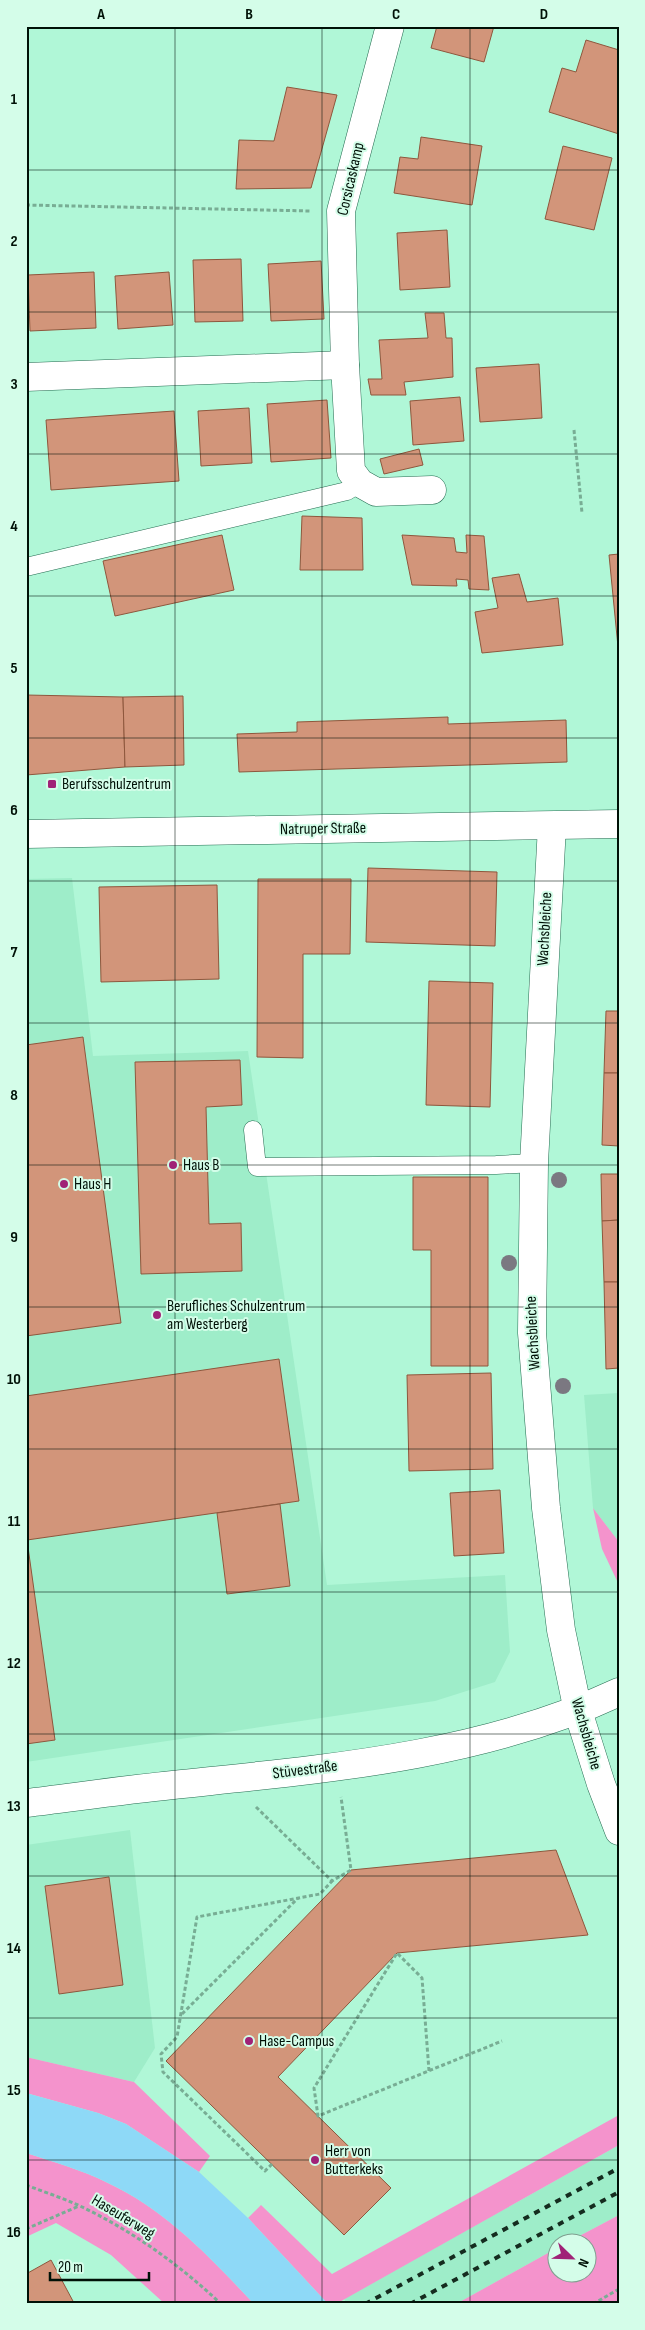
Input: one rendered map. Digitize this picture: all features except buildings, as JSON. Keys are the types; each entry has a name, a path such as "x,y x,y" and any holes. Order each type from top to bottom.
{"street":[{"name":"Corsicaskamp","path":"360,483 351,472 345,365 341,211 390,26"},
{"path":"26,377 345,365"},
{"path":"360,483 376,492 432,490"},
{"name":"Natruper Straße","path":"26,834 619,824"},
{"name":"Wachsbleiche","path":"552,826 534,1163 532,1333 541,1450 561,1630 578,1711 601,1784 619,1831"},
{"name":"Stüvestraße","path":"26,1804 337,1767 447,1748 578,1711 619,1692"}],"lane":[{"path":"26,567 346,491 360,483"},
{"path":"253,1130 257,1167 496,1166 534,1163"}],"path":[{"path":"26,205 341,211"},
{"path":"574,430 582,513"},
{"path":"272,2164 265,2171 163,2072 161,2054 177,2038 197,1917 320,1894 332,1881 350,1870 337,1767"},
{"path":"227,1780 332,1881"},
{"path":"181,2015 298,1898"},
{"path":"429,2071 422,1978 397,1954 314,2088 318,2116 429,2071 502,2041"},
{"name":"Haseuferweg","path":"26,2184 80,2206 135,2237 193,2277 221,2304"},
{"path":"26,2228 80,2206"},
{"path":"592,2304 619,2289"}],"shaded area":[{"name":"Berufliches Schulzentrum am Westerberg","path":"72,878 93,1056 248,1051 327,1585 505,1575 510,1652 495,1682 435,1701 26,1762 26,879"},
{"path":"619,1393 619,1542 593,1508 584,1395"},
{"path":"593,1508 619,1542 619,1585 602,1549"},
{"path":"130,1830 155,2048 134,2082 26,2057 26,1845"},
{"path":"26,2057 134,2082 210,2156 199,2172 126,2124 98,2113 26,2093"},
{"path":"619,2115 619,2145 336,2304 328,2304 248,2218 261,2205 332,2274"},
{"path":"619,2145 619,2215 587,2232 548,2232 548,2253 456,2304 347,2304 344,2299"},
{"path":"26,2153 98,2178 149,2207 187,2236 254,2304 165,2304 111,2255 56,2223 26,2237"},
{"path":"619,2215 619,2304 456,2304 548,2253 548,2282 598,2282 598,2232 587,2232"}],"water":[{"path":"26,2093 98,2113 126,2124 199,2172 248,2218 328,2304 254,2304 187,2236 149,2207 98,2178 26,2153"}],"railway":[{"path":"365,2304 619,2168"},
{"path":"410,2304 619,2192"}],"place":[{"name":"Berufsschulzentrum","path":"52,784"},
{"name":"Haus B","path":"173,1165"},
{"name":"Haus H","path":"64,1184"},
{"name":"Berufliches Schulzentrum am Westerberg","path":"157,1315"},
{"name":"Hase-Campus","path":"249,2041"},
{"name":"Herr von Butterkeks","path":"315,2160"}]}
